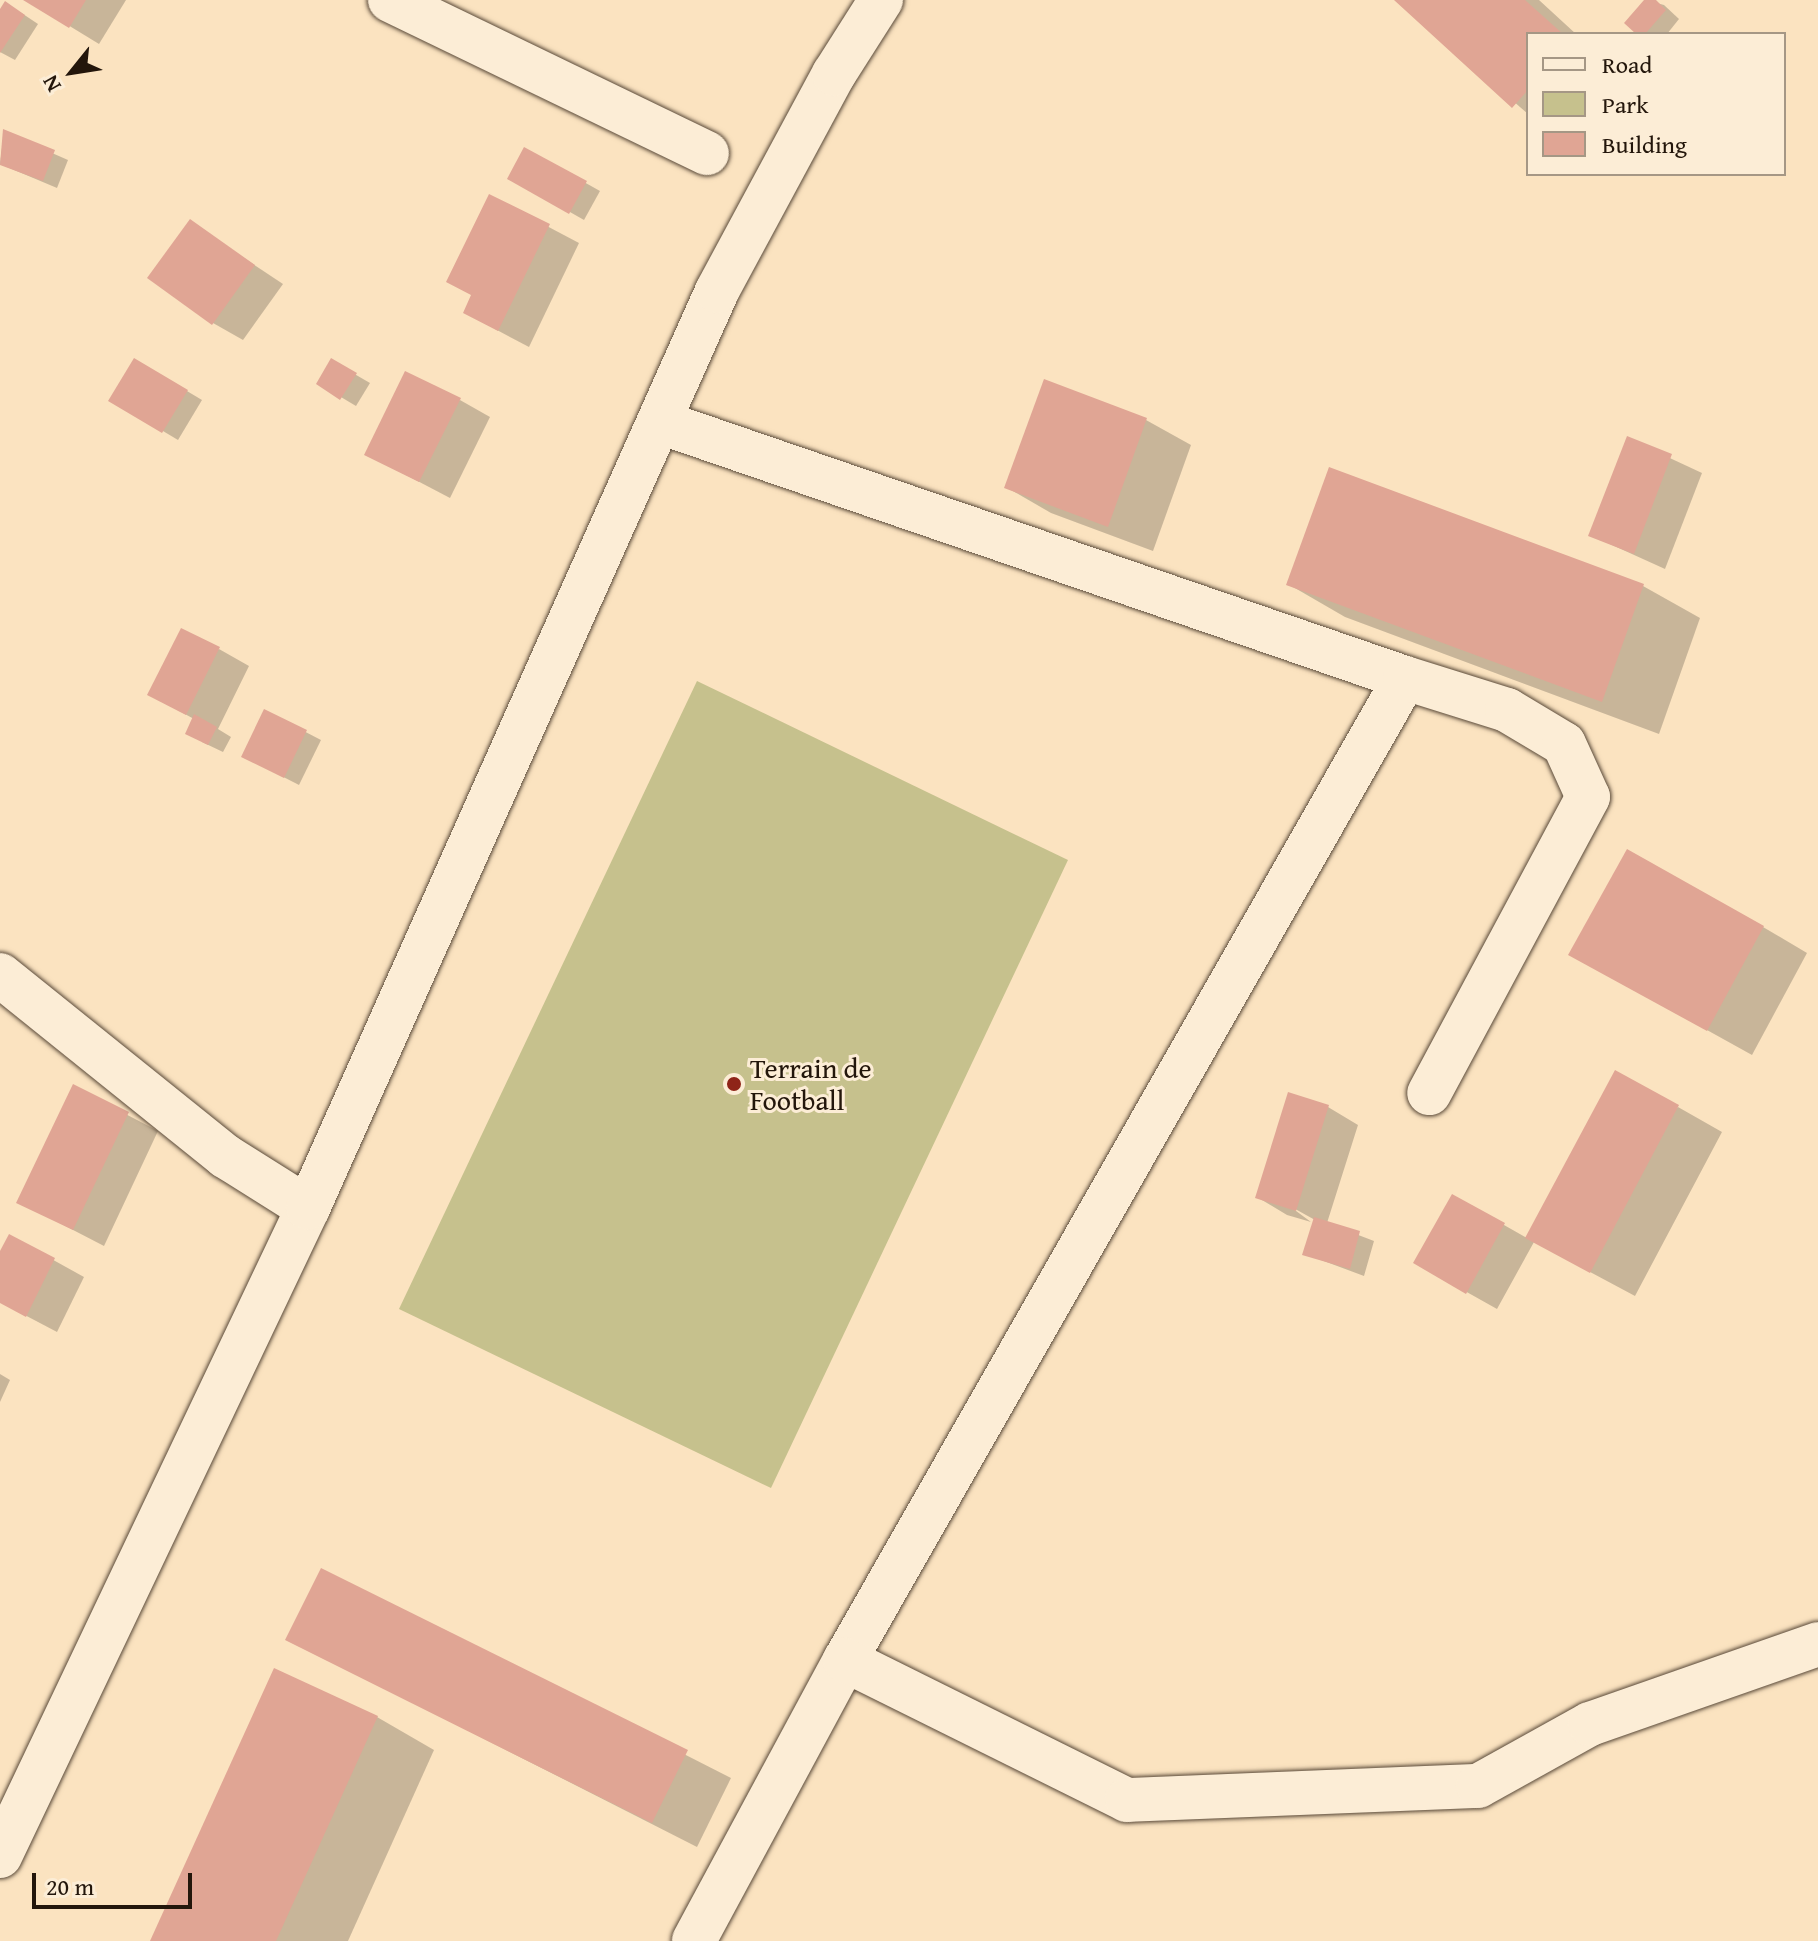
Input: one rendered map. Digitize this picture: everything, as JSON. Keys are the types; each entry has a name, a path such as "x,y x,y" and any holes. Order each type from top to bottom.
{"street":[{"path":"390,0 707,153"},
{"path":"0,1856 308,1208 717,291 834,74 881,0"},
{"path":"660,422 1405,678 1507,710 1564,744 1588,797 1429,1093"},
{"path":"694,1941 845,1660 1405,678"},
{"path":"0,975 225,1156 308,1208"},
{"path":"845,1660 1127,1800 1478,1786 1590,1724 1818,1644"}],"green space":[{"name":"Terrain de Football","path":"697,681 1068,860 771,1488 399,1309"}],"building":[{"path":"23,0 86,0 69,28"},
{"path":"1394,0 1525,0 1561,32 1526,32 1526,92 1512,108"},
{"path":"1644,0 1656,0 1666,10 1647,32 1634,32 1624,23"},
{"path":"5,1 25,15 0,53 0,9"},
{"path":"3,129 55,150 43,181 0,165"},
{"path":"524,147 587,181 569,214 507,179"},
{"path":"489,194 550,224 498,331 463,313 471,295 446,282"},
{"path":"190,219 255,265 212,325 147,278"},
{"path":"134,358 188,390 162,433 108,401"},
{"path":"331,358 357,373 340,400 316,384"},
{"path":"405,371 461,398 419,482 364,455"},
{"path":"1044,379 1147,418 1108,527 1004,488"},
{"path":"1627,436 1672,454 1634,554 1588,536"},
{"path":"1329,467 1644,584 1602,702 1286,585"},
{"path":"181,628 220,647 186,715 147,695"},
{"path":"264,709 307,730 284,778 241,757"},
{"path":"194,714 217,727 208,745 185,734"},
{"path":"1627,849 1764,926 1707,1031 1568,955"},
{"path":"1615,1070 1679,1105 1590,1273 1525,1238"},
{"path":"73,1084 129,1112 73,1230 16,1203"},
{"path":"1288,1092 1329,1105 1296,1211 1255,1198"},
{"path":"1452,1194 1505,1223 1466,1294 1413,1263"},
{"path":"1314,1217 1360,1231 1350,1269 1302,1255"},
{"path":"9,1234 55,1258 26,1317 0,1303 0,1251"},
{"path":"321,1568 688,1750 652,1823 285,1640"},
{"path":"274,1668 378,1716 276,1941 150,1941"}],"place":[{"name":"Terrain de Football","path":"734,1084"}]}
